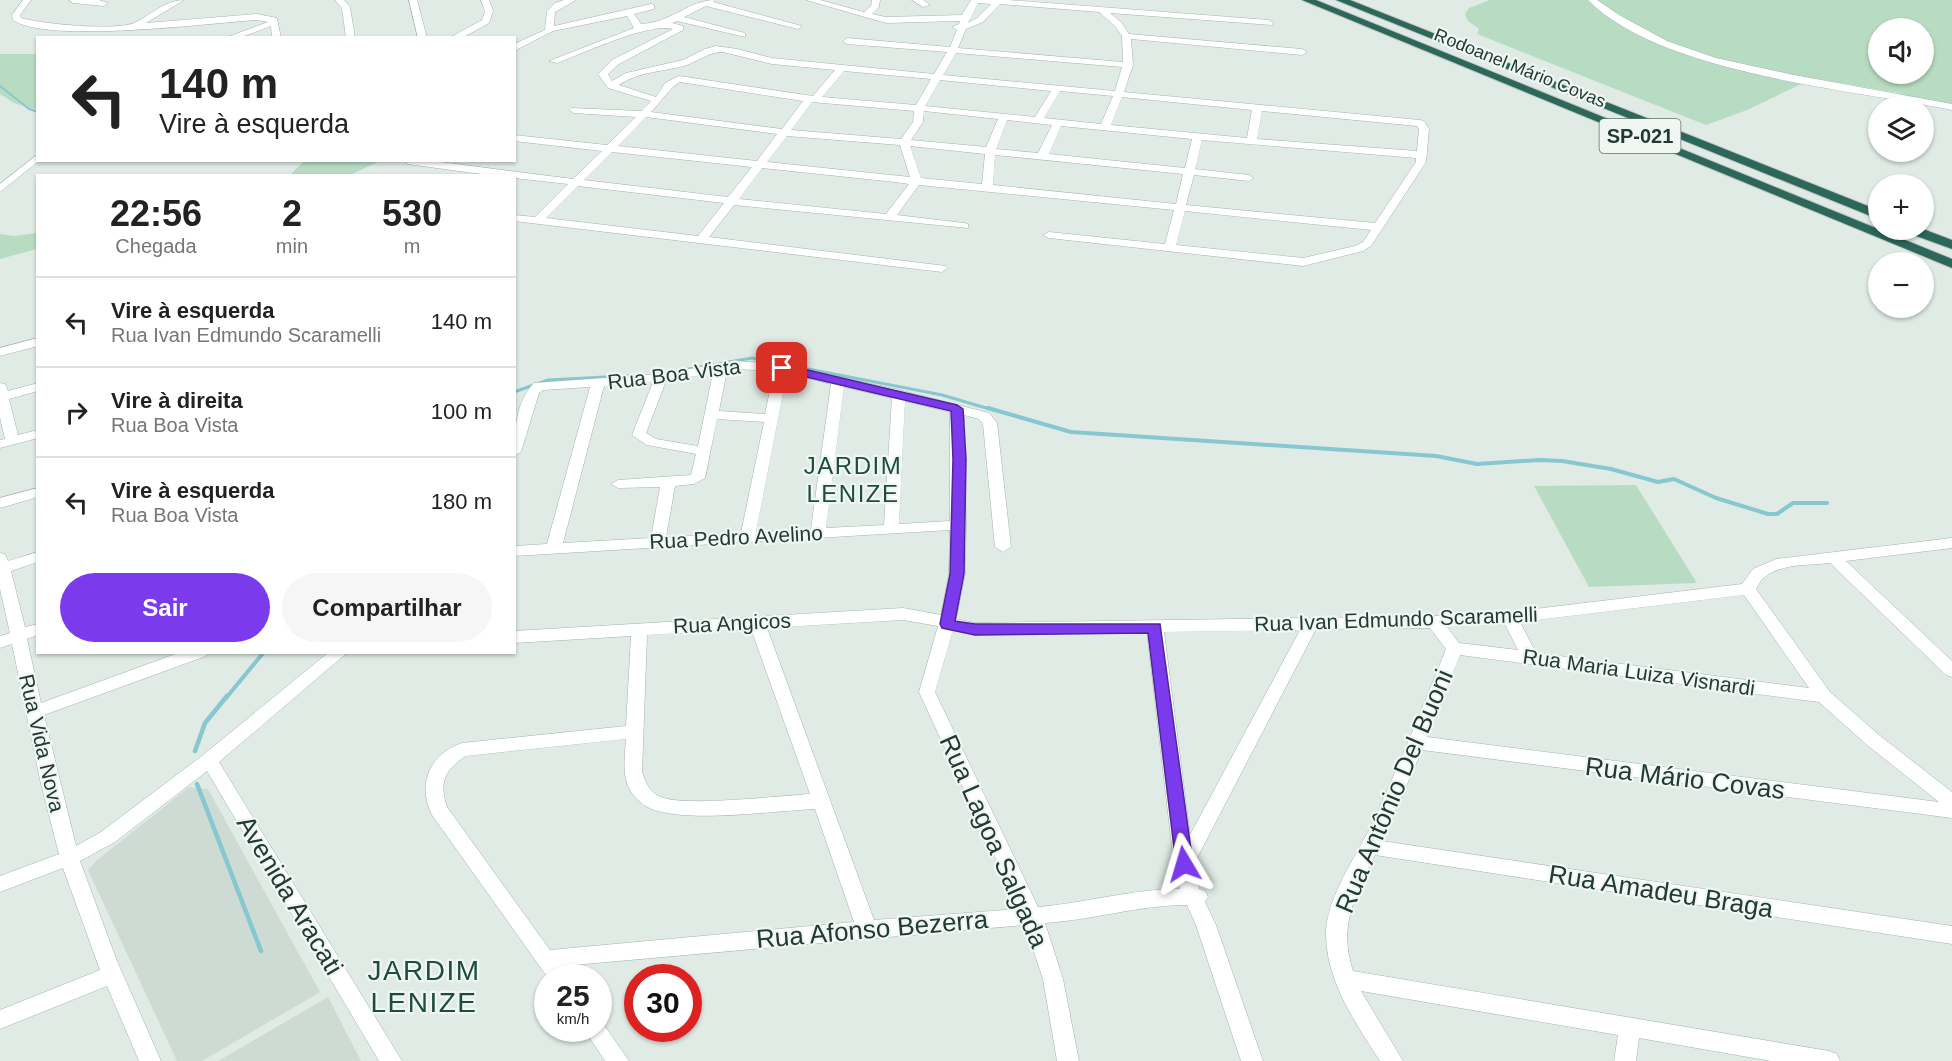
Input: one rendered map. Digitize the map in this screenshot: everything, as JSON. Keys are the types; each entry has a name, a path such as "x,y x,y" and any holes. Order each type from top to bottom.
{"highway":[{"name":"Rodoanel Mário Covas","path":"1307,0 1952,264"},
{"name":"Rodoanel Mário Covas","path":"1341,0 1868,211"},
{"path":"1934,238 1952,245"}],"street":[{"path":"27,0 16,15 17,20 23,23 95,29 160,26 244,17 265,17 275,22"},
{"path":"73,0 104,3"},
{"path":"132,28 180,0"},
{"path":"339,0 346,7 351,36"},
{"path":"413,0 422,36"},
{"path":"458,36 471,31 489,17 485,0"},
{"path":"551,29 551,11 558,5 572,0"},
{"path":"810,0 865,15 890,27"},
{"path":"865,15 875,7 876,0"},
{"path":"916,0 926,5"},
{"path":"904,142 915,129 920,113 919,108 953,50 976,0 1269,23"},
{"path":"1592,0 1628,26 1695,56 1854,90 1952,106"},
{"path":"629,13 639,25 656,28 708,1 798,26"},
{"path":"880,44 890,27 899,24 964,23 971,26 980,21 996,1"},
{"path":"516,47 537,39 551,29 629,13 655,3"},
{"path":"554,61 639,25 655,3"},
{"path":"1102,11 1122,27 1131,45 1128,65 1105,127"},
{"path":"677,18 742,35"},
{"path":"234,36 275,22"},
{"path":"275,22 277,36"},
{"path":"657,100 611,86 603,78 604,71 615,62 661,40 680,28 666,24"},
{"path":"154,36 160,26"},
{"path":"90,36 95,29"},
{"path":"1126,36 1302,52"},
{"path":"847,41 1128,65"},
{"path":"611,86 627,74 678,65 696,59 714,49 772,61 1420,123 1424,129 1421,162 1367,244 1359,249 1303,262 1049,235"},
{"path":"701,240 785,131 841,68"},
{"path":"537,221 665,93 668,85 679,79 812,99 1004,116 1198,137 1422,155"},
{"path":"1038,120 1057,89"},
{"path":"1252,141 1258,106"},
{"path":"574,110 643,114 785,131 1249,178"},
{"path":"987,188 990,151 1004,116"},
{"path":"1046,157 1043,153 1058,122"},
{"path":"1170,248 1198,137"},
{"path":"516,138 758,165 1377,227"},
{"path":"904,142 916,181"},
{"path":"0,189 36,159"},
{"path":"411,162 504,174"},
{"path":"516,176 964,226"},
{"path":"889,218 916,181"},
{"path":"516,218 942,268"},
{"path":"0,352 36,343"},
{"name":"Rua Boa Vista","path":"516,446 533,392 544,384 661,378 720,367 752,365 782,368 977,413 988,419 1003,547"},
{"path":"618,484 689,481 698,478 720,367"},
{"path":"748,536 782,368"},
{"path":"661,378 639,435 652,442 703,451"},
{"path":"818,532 838,381"},
{"path":"554,548 598,383"},
{"path":"36,387 1,392 6,443 36,435"},
{"path":"891,527 899,394"},
{"path":"947,624 957,574 957,409"},
{"path":"712,416 771,418"},
{"path":"658,541 668,482"},
{"path":"0,503 36,493"},
{"name":"Rua Pedro Avelino","path":"516,551 891,527 958,525"},
{"path":"1952,543 1793,561 1763,569 1753,576 1748,589 1824,696 1873,740 1952,802"},
{"path":"1,563 36,557"},
{"path":"1833,557 1950,665"},
{"name":"Rua Vida Nova","path":"1,563 34,712 70,858 111,975 150,1061"},
{"name":"Rua Ivan Edmundo Scaramelli","path":"947,624 975,629 1434,622 1510,618 1748,589"},
{"name":"Rua Angicos","path":"516,637 903,614 920,615 947,624"},
{"path":"1510,618 1530,657"},
{"path":"757,622 867,929"},
{"name":"Rua Antônio Del Buoni","path":"1392,1061 1366,1021 1346,979 1338,954 1336,932 1344,902 1418,743 1455,648 1434,622"},
{"name":"Rua Lagoa Salgada","path":"947,624 927,692 1032,915 1053,979 1068,1061"},
{"path":"1184,864 1311,624"},
{"path":"1155,628 1184,864 1252,1061"},
{"path":"639,629 633,772 638,788 646,797 658,804 697,808 821,801"},
{"path":"0,642 36,630"},
{"name":"Rua Maria Luiza Visnardi","path":"1455,648 1824,696"},
{"path":"34,712 194,654"},
{"path":"0,884 70,858 108,837 209,760 338,654"},
{"path":"549,964 439,810 433,795 433,784 438,770 447,759 462,750 634,732"},
{"name":"Rua Mário Covas","path":"1418,743 1952,811"},
{"name":"Avenida Aracati","path":"209,760 391,1061"},
{"name":"Rua Amadeu Braga","path":"1370,847 1952,935"},
{"name":"Rua Afonso Bezerra","path":"545,959 1070,913 1157,897 1196,897"},
{"path":"0,1020 111,975"},
{"path":"1346,979 1829,1061"},
{"path":"1625,1061 1630,1028"},
{"path":"604,1042 618,1061"}],"shaded area":[{"path":"189,787 208,789 320,992 202,1061 177,1061 88,870 96,861"},
{"path":"328,997 361,1061 218,1061"}],"green space":[{"path":"1490,0 1952,0 1952,108 1934,103 1934,96 1910,96 1818,79 1706,125 1477,34 1479,29 1468,21 1465,14 1469,8"},
{"path":"0,54 36,54 36,110 14,103 0,94"},
{"path":"303,162 378,162 352,174 291,174"},
{"path":"36,233 36,249 0,259 0,234 14,236"},
{"path":"1636,485 1697,583 1589,587 1534,486"}],"waterway":[{"path":"0,86 29,109 36,111"},
{"path":"654,375 752,358 942,395 993,410"},
{"path":"516,391 548,380 643,375"},
{"path":"988,408 1071,432 1436,456 1477,464 1539,460 1562,461 1611,469 1658,482 1674,479 1716,498 1768,514 1777,514 1793,503 1827,503"},
{"path":"226,698 262,654"},
{"path":"195,751 205,723 227,696"},
{"path":"197,784 261,951"}],"district":[{"name":"JARDIM LENIZE","path":"853,479"},
{"name":"JARDIM LENIZE","path":"424,986"}],"route":[{"path":"782,368 957,409 959,459 957,574 947,624 975,629 1155,628 1184,864"}]}
